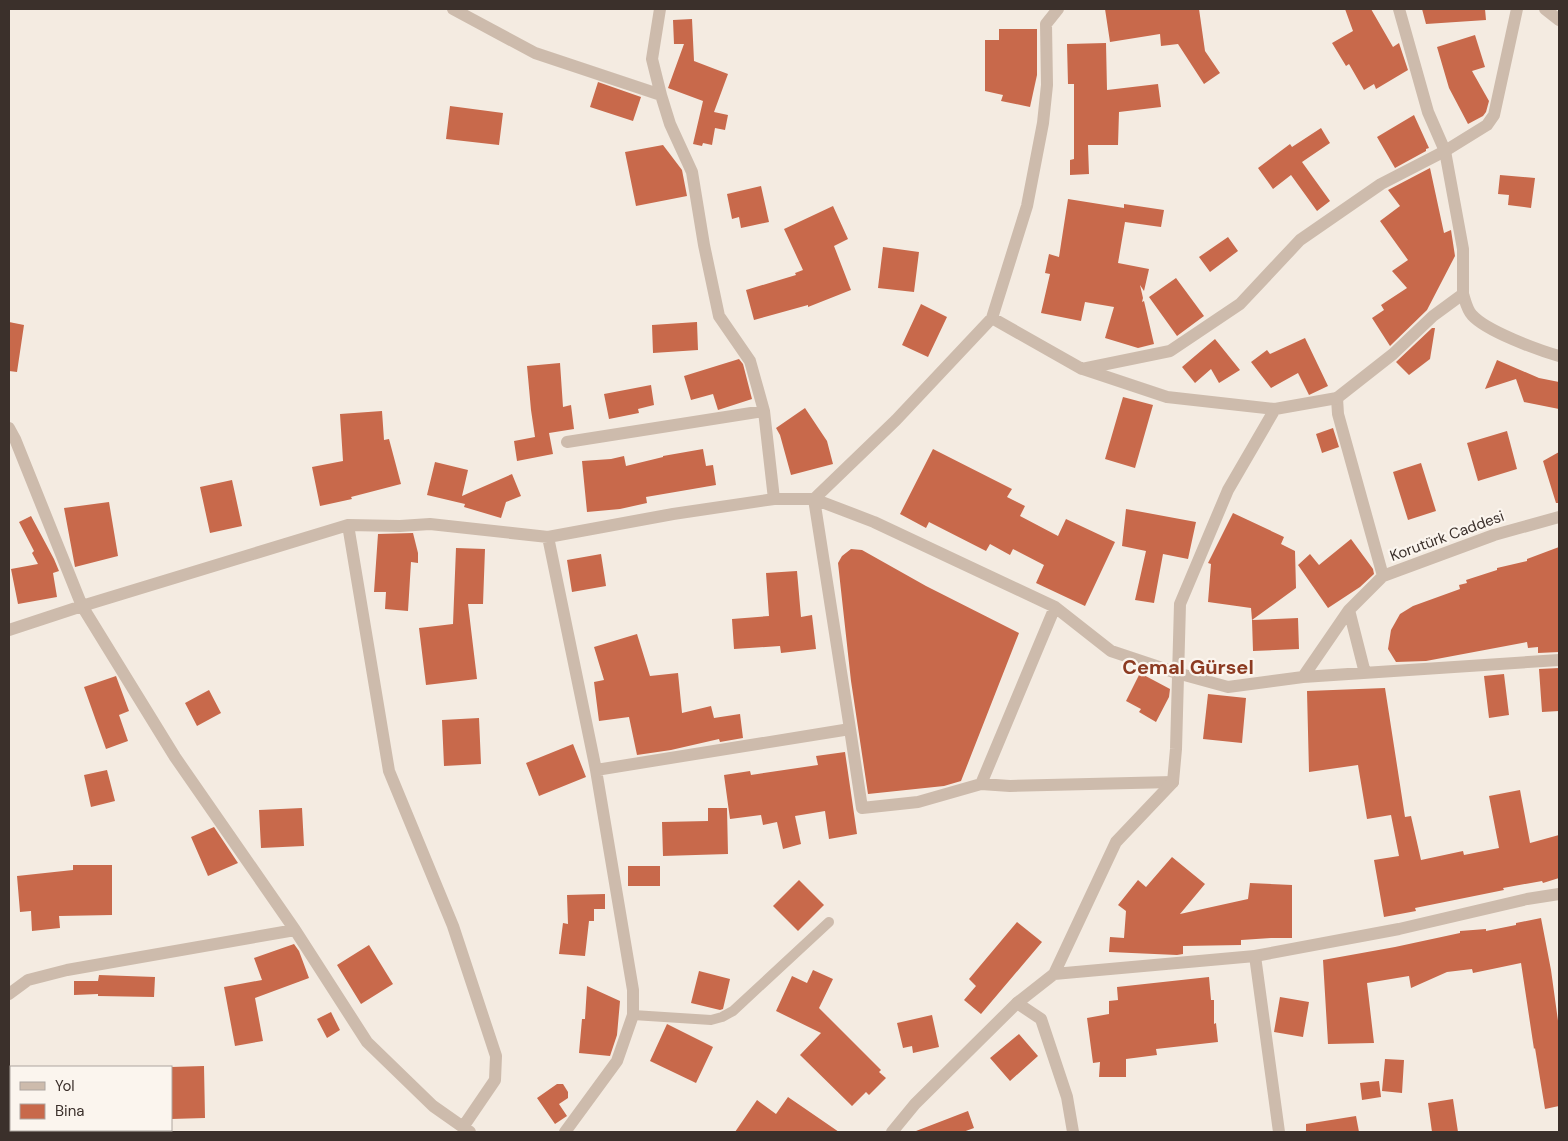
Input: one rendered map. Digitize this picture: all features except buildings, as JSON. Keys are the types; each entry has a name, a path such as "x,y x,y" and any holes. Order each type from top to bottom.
{"street":[{"path":"454,9 535,53 661,95"},
{"path":"660,9 652,58 670,124 692,172 704,246 719,316 750,361 764,411 774,499"},
{"path":"814,499 896,420 992,318 1027,206 1043,123 1047,85 1046,24 1058,9"},
{"path":"1399,9 1428,112 1445,151 1463,249 1463,294 1471,315 1490,328 1541,351 1559,356"},
{"path":"1082,369 1170,351 1240,304 1300,240 1381,184 1445,151 1487,125 1494,115 1517,9"},
{"path":"1545,9 1559,20"},
{"path":"992,318 1082,369 1167,397 1275,409 1337,398 1393,354 1433,316 1463,294"},
{"path":"1337,398 1338,414 1383,576"},
{"path":"892,1132 915,1104 1017,1004 1054,974 1116,842 1173,782 1176,749 1180,604 1228,490 1275,409"},
{"path":"567,442 764,411"},
{"path":"9,428 82,606 175,757 296,930 367,1042 433,1106 466,1130 494,1080 496,1056 452,926 389,771 348,526"},
{"path":"9,630 82,606 348,526 430,524 548,537 673,514 774,499 814,499 874,522 1056,607 1111,651 1177,673 1228,687 1303,677 1559,660"},
{"path":"814,499 862,808 918,802 981,784 1010,786 1173,782"},
{"name":"Korutürk Caddesi","path":"1303,677 1349,610 1383,576 1494,535 1559,517"},
{"path":"548,537 596,770 633,990 633,1015 617,1061 565,1132"},
{"path":"981,784 1056,607"},
{"path":"1349,610 1365,673"},
{"path":"596,770 850,729"},
{"path":"1054,974 1255,956 1399,929 1527,899 1559,894"},
{"path":"9,994 28,980 66,970 296,930"},
{"path":"1255,956 1279,1132"},
{"path":"1017,1004 1041,1019 1067,1097 1073,1132"}],"lane":[{"path":"633,1015 710,1020 722,1017 734,1011 828,922"}],"district":[{"name":"Cemal Gürsel","path":"1188,667"}]}
